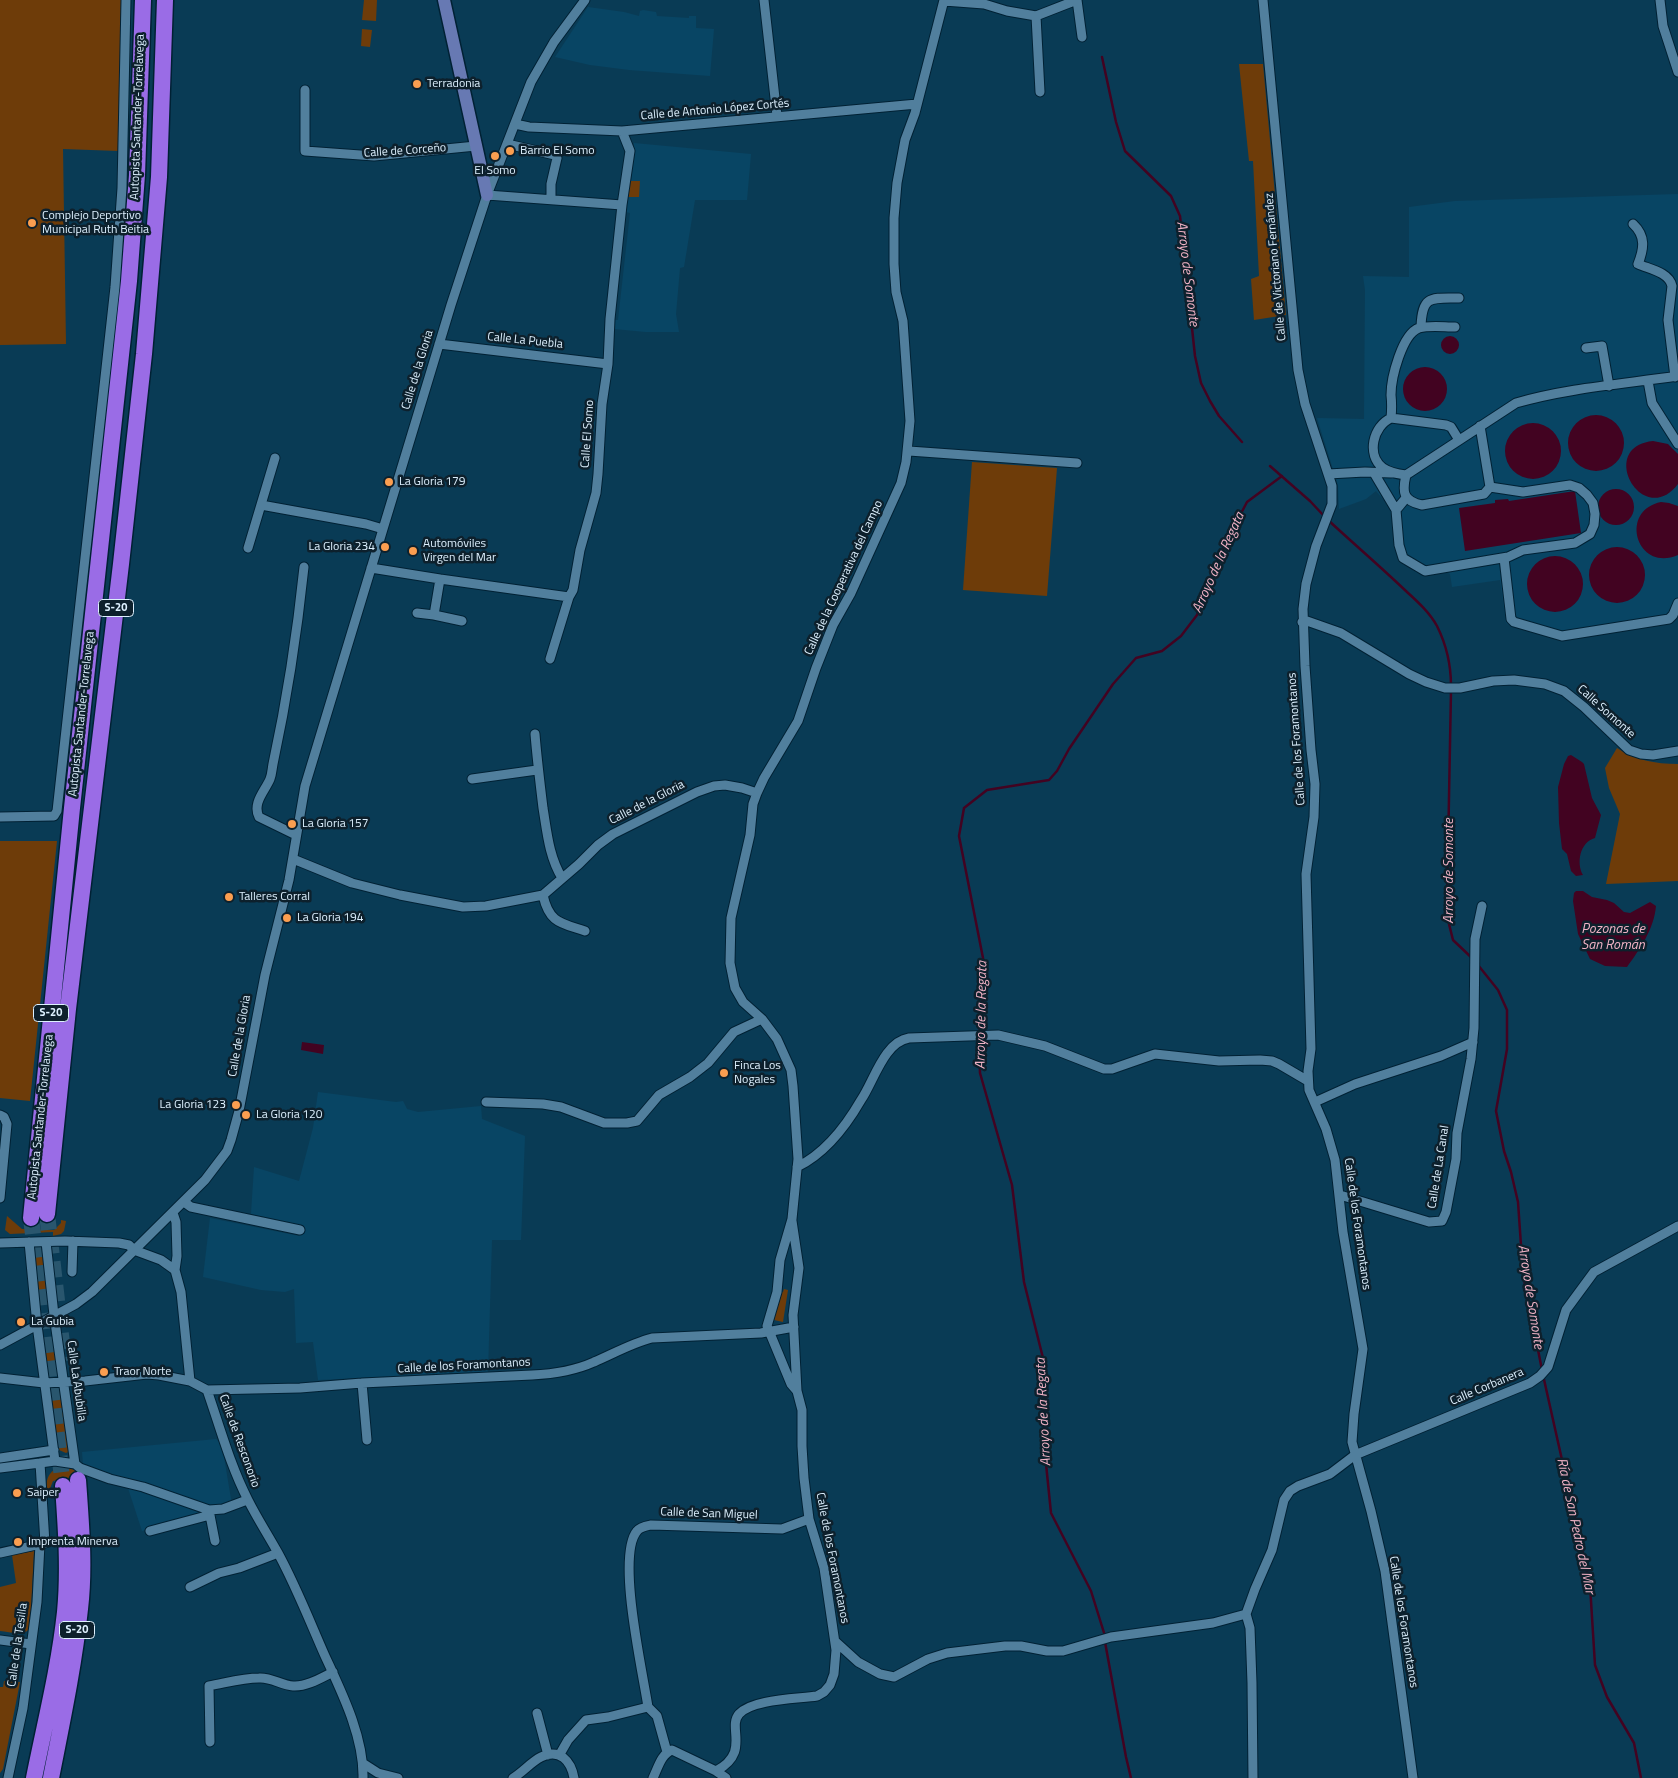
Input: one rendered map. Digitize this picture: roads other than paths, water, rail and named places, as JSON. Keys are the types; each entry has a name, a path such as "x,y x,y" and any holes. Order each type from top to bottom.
{"highway":[{"name":"Autopista Santander-Torrelavega","path":"31,1218 72,808 130,281 137,175 143,0"},
{"name":"Autopista Santander-Torrelavega","path":"47,1214 68,1009 144,354 160,177 165,0"},
{"name":"S-20","path":"34,1778 51,1696 65,1612 71,1483 83,1542 80,1608 69,1685 52,1778"}],"main road":[{"path":"444,0 487,195"},
{"path":"482,167 493,180"}],"street":[{"path":"0,817 54,816 57,811 115,287 122,188 126,0"},
{"path":"493,180 538,68 585,0"},
{"path":"764,0 777,116"},
{"path":"917,104 944,0 984,2 1007,11 1036,16 1077,0 1082,37"},
{"name":"Calle de Victoriano Fernández","path":"1263,0 1298,370 1305,404 1332,486 1330,508 1324,526"},
{"path":"1660,0 1664,26 1678,72"},
{"path":"1036,16 1040,92"},
{"name":"Calle de Corceño","path":"304,90 305,151 374,156 476,146"},
{"name":"Calle de Antonio López Cortés","path":"515,124 529,127 622,131 917,104"},
{"name":"Calle de la Cooperativa del Campo","path":"757,793 798,721 813,675 833,625 851,593 901,483 909,451 910,422 903,321 896,292 894,218 896,183 905,140 917,104"},
{"name":"Calle El Somo","path":"550,659 573,590 580,550 596,493 602,404 608,364 610,319 622,205 630,151 622,131"},
{"path":"507,144 555,155 557,158 551,184 551,199"},
{"name":"Calle de la Gloria","path":"0,1345 76,1304 92,1292 213,1172 227,1151 239,1111 262,988 283,906 293,859 302,800 310,767 439,344 493,180"},
{"path":"487,195 622,205"},
{"path":"1633,224 1641,235 1643,244 1638,264 1667,276 1678,276"},
{"path":"1328,474 1391,473 1406,475 1516,403 1533,398 1676,377 1668,320 1672,286 1667,276"},
{"path":"1421,327 1422,313 1426,303 1438,298 1459,298"},
{"path":"1391,418 1393,402 1391,395 1401,350 1410,334 1421,327 1455,327"},
{"name":"Calle La Puebla","path":"439,344 608,364"},
{"path":"1586,348 1602,346 1609,386"},
{"path":"1648,381 1652,403 1678,444"},
{"path":"1391,473 1378,463 1374,443 1375,434 1384,421 1391,418 1446,425 1451,427 1459,440"},
{"path":"1406,475 1404,492 1406,498 1413,503 1422,505 1484,494 1490,487 1480,426"},
{"path":"909,451 1077,463"},
{"path":"248,548 275,458"},
{"path":"1374,473 1396,510 1399,545 1404,558 1425,571 1504,558 1523,550 1575,543 1590,534 1594,526 1595,514 1593,503 1587,494 1579,488 1570,485 1523,492 1490,487"},
{"path":"1396,510 1406,498"},
{"path":"261,505 366,524 383,529"},
{"name":"Calle de los Foramontanos","path":"1324,526 1316,546 1306,584 1302,622 1315,798 1306,874 1311,1049 1308,1081 1309,1090 1326,1129 1335,1160 1344,1232 1363,1349 1352,1442 1371,1511 1384,1571 1413,1778"},
{"path":"1504,558 1512,619 1514,622 1562,636 1669,619 1673,615 1678,603"},
{"path":"296,835 259,817 256,813 257,804 270,778 284,713 299,623 304,568"},
{"path":"371,568 570,597"},
{"path":"434,615 440,579"},
{"path":"417,613 462,621"},
{"name":"Calle Somonte","path":"1302,622 1308,621 1341,633 1409,674 1445,688 1460,688 1494,680 1514,680 1545,684 1564,691 1571,696 1629,750 1653,755 1678,751"},
{"path":"535,734 537,770 547,834 552,857 562,878"},
{"path":"472,779 537,770"},
{"name":"Calle de la Gloria","path":"544,895 598,845 613,834 685,797 714,786 725,785 757,793"},
{"name":"Calle de los Foramontanos","path":"757,793 753,804 750,835 731,918 730,963 734,988 738,996 762,1020 777,1039 790,1070 796,1117 797,1167 792,1219 780,1260 777,1292 768,1326 791,1384 797,1391"},
{"path":"293,859 352,883 463,907 486,906 544,895 548,912 552,917 585,931"},
{"name":"Calle de La Canal","path":"1340,1195 1429,1222 1442,1221 1446,1212 1456,1159 1457,1133 1471,1060 1475,939 1482,906"},
{"path":"486,1102 543,1104 561,1107 604,1124 636,1121 659,1095 690,1077 708,1063 734,1032 762,1020"},
{"path":"797,1167 814,1156 841,1128 862,1100 887,1054 900,1039 998,1035 1029,1042 1104,1068 1112,1069 1155,1054 1219,1061 1272,1061 1308,1081"},
{"path":"1315,1102 1355,1084 1440,1056 1472,1042"},
{"path":"0,1198 7,1124 2,1116"},
{"path":"184,1202 191,1207 300,1230"},
{"path":"173,1213 176,1222 177,1256 175,1270 181,1292 190,1382"},
{"name":"Calle de los Foramontanos","path":"716,1771 728,1763 735,1750 737,1718 740,1713 759,1704 817,1696 830,1685 834,1674 836,1642 824,1568 809,1519 802,1446 802,1410 797,1391 793,1315 799,1268 792,1219"},
{"name":"Calle Corbanera","path":"1246,1614 1272,1550 1284,1500 1290,1491 1330,1474 1355,1455 1530,1383 1548,1367 1566,1310 1594,1272 1678,1226"},
{"path":"0,1243 73,1241 119,1243 129,1245 134,1250 161,1260 175,1270"},
{"path":"72,1272 73,1241"},
{"path":"29,1242 37,1324 55,1461"},
{"name":"Calle La Abubilla","path":"46,1242 54,1315 75,1464"},
{"name":"Calle de los Foramontanos","path":"0,1378 63,1382 148,1374 176,1377 207,1390 300,1388 561,1373 594,1362 639,1341 652,1338 761,1333 794,1327"},
{"path":"362,1383 367,1440"},
{"name":"Calle de Resconorio","path":"207,1390 233,1468 247,1500 278,1553 342,1691 364,1764 363,1778"},
{"path":"0,1458 54,1450"},
{"path":"0,1468 55,1461 75,1464 80,1468 110,1479 143,1487 209,1513"},
{"name":"Calle de la Tesilla","path":"8,1778 23,1708 43,1543 40,1463"},
{"path":"150,1531 247,1500"},
{"path":"209,1513 215,1541"},
{"name":"Calle de San Miguel","path":"667,1752 657,1716 648,1706 634,1628 628,1566 631,1547 637,1530 651,1525 782,1529 809,1519"},
{"path":"0,1552 43,1543"},
{"path":"190,1587 219,1574 278,1553"},
{"path":"836,1642 858,1662 880,1674 894,1677 928,1659 947,1654 1005,1646 1063,1651 1111,1636 1213,1623 1246,1614 1250,1628 1253,1778"},
{"path":"0,1640 31,1644"},
{"path":"210,1742 209,1686 259,1678 276,1680 292,1686 312,1682 333,1672"},
{"path":"560,1754 568,1740 586,1720 608,1717 648,1706"},
{"path":"537,1713 548,1755"},
{"path":"653,1778 667,1752 672,1750 716,1771 726,1778"},
{"path":"513,1778 542,1756 560,1754 569,1762 574,1778"},
{"path":"364,1764 378,1773 398,1778"}],"water":[{"path":"1450,336 1456,339 1459,345 1456,351 1450,354 1444,351 1441,345 1444,339"},
{"path":"1429,367 1441,373 1446,380 1446,398 1441,405 1434,410 1421,411 1413,408 1406,401 1403,385 1406,377 1413,370"},
{"path":"1591,415 1601,415 1616,423 1622,432 1624,443 1622,454 1616,463 1601,471 1591,471 1580,466 1573,459 1568,448 1568,438 1573,427 1580,420"},
{"path":"1528,423 1538,423 1553,431 1559,440 1561,451 1559,462 1553,471 1538,479 1528,479 1517,474 1510,467 1505,456 1505,446 1510,435 1517,428"},
{"path":"1653,441 1668,444 1678,454 1678,484 1665,496 1651,498 1640,492 1631,482 1627,469 1628,457 1636,446"},
{"path":"1616,489 1623,490 1629,494 1633,500 1633,514 1629,520 1623,524 1616,525 1609,524 1603,520 1599,514 1598,507 1599,500 1603,494 1609,490"},
{"path":"1575,491 1581,533 1465,551 1459,508 1495,503 1495,500 1508,499 1509,501"},
{"path":"1661,502 1678,506 1678,555 1664,558 1652,556 1643,549 1638,539 1637,527 1640,517 1648,508"},
{"path":"1612,547 1622,547 1637,555 1643,564 1645,575 1643,586 1637,595 1622,603 1612,603 1601,598 1594,591 1589,580 1589,570 1594,559 1601,552"},
{"path":"1550,556 1560,556 1575,564 1581,573 1583,584 1581,595 1575,604 1560,612 1550,612 1539,607 1532,600 1527,589 1527,579 1532,568 1539,561"},
{"path":"1571,755 1584,764 1592,798 1601,815 1595,838 1586,844 1581,854 1580,865 1583,875 1576,876 1571,871 1567,854 1562,849 1559,823 1558,787 1564,764 1568,756"},
{"name":"Pozonas de San Román","path":"1576,891 1583,891 1592,897 1614,903 1624,912 1630,913 1650,902 1656,906 1649,931 1627,967 1605,966 1590,959 1578,934 1573,901"},
{"path":"302,1042 324,1045 323,1054 301,1050"}],"waterway":[{"name":"Arroyo de Somonte","path":"1102,57 1116,122 1125,151 1171,196 1180,216 1195,356 1201,383 1219,416 1242,442"},
{"name":"Arroyo de Somonte","path":"1270,466 1324,516"},
{"name":"Arroyo de la Regata","path":"1105,1636 1091,1591 1051,1513 1045,1454 1043,1358 1024,1282 1012,1185 980,1073 979,1038 983,996 983,958 959,836 964,808 987,790 1049,780 1057,771 1069,749 1113,684 1136,658 1162,651 1181,636 1197,615 1226,542 1247,502 1282,476"},
{"name":"Arroyo de Somonte","path":"1328,520 1424,608 1431,617 1437,626 1445,648 1451,686"},
{"name":"Arroyo de Somonte","path":"1451,691 1447,904 1453,940 1473,959"},
{"name":"Arroyo de Somonte","path":"1478,965 1498,990 1507,1010 1507,1049 1496,1111 1504,1151 1518,1202 1523,1274 1542,1370"},
{"name":"Ría de San Pedro del Mar","path":"1543,1375 1590,1585 1595,1665 1607,1697 1634,1743 1641,1778"},
{"name":"Arroyo de la Regata","path":"1105,1642 1131,1778"}],"tunnel":[{"path":"47,1214 64,1361"},
{"path":"31,1218 63,1486"}],"place":[{"name":"Terradonia","path":"417,84"},
{"name":"Barrio El Somo","path":"510,151"},
{"name":"El Somo","path":"495,156"},
{"name":"Complejo Deportivo Municipal Ruth Beitia","path":"32,223"},
{"name":"La Gloria 179","path":"389,482"},
{"name":"La Gloria 234","path":"385,547"},
{"name":"Automóviles Virgen del Mar","path":"413,551"},
{"name":"La Gloria 157","path":"292,824"},
{"name":"Talleres Corral","path":"229,897"},
{"name":"La Gloria 194","path":"287,918"},
{"name":"Finca Los Nogales","path":"724,1073"},
{"name":"La Gloria 123","path":"236,1105"},
{"name":"La Gloria 120","path":"246,1115"},
{"name":"La Gubia","path":"21,1322"},
{"name":"Traor Norte","path":"104,1372"},
{"name":"Saiper","path":"17,1493"},
{"name":"Imprenta Minerva","path":"18,1542"}]}
